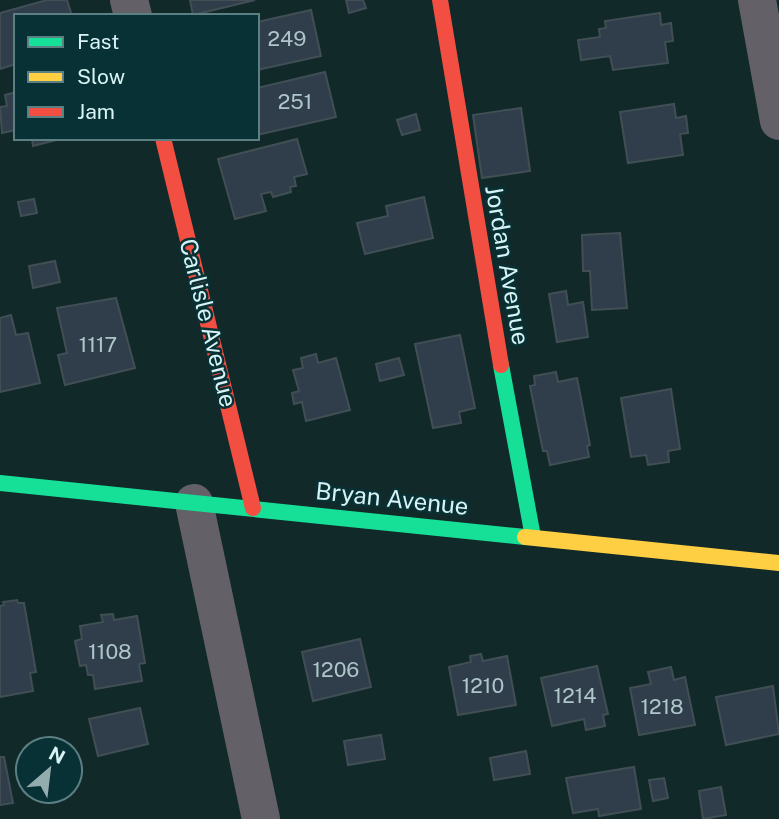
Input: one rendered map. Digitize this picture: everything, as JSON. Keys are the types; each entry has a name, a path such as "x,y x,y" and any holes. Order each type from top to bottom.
{"street":[{"name":"Jordan Avenue","path":"440,0 475,221 533,537"},
{"path":"757,0 779,121"},
{"name":"Carlisle Avenue","path":"163,140 253,508"},
{"name":"Bryan Avenue","path":"0,483 779,563"},
{"path":"194,503 261,819"}],"building":[{"path":"47,0 67,0 71,14 14,14 14,65 0,69 0,13"},
{"path":"190,0 255,0 197,14 193,14"},
{"path":"346,0 363,0 366,8 349,13"},
{"path":"311,10 321,56 259,70 259,22"},
{"path":"660,13 661,25 671,23 673,41 665,42 668,63 613,70 610,56 581,60 578,40 600,37 599,29 606,28 605,21"},
{"path":"325,72 336,117 259,135 259,88"},
{"path":"14,93 14,130 2,133 0,107 7,106 5,95"},
{"path":"674,104 676,118 686,116 688,133 680,134 683,155 628,163 620,112"},
{"path":"521,108 530,171 482,178 473,115"},
{"path":"416,114 420,130 402,135 397,120"},
{"path":"297,139 307,174 294,177 296,186 290,187 291,192 273,197 271,192 261,194 266,211 235,219 218,159"},
{"path":"32,140 56,140 33,146"},
{"path":"424,197 433,238 365,254 357,223 388,216 386,206"},
{"path":"34,199 37,213 21,216 18,202"},
{"path":"620,233 627,308 592,310 590,271 583,271 582,235"},
{"path":"55,261 60,282 33,288 29,266"},
{"path":"566,291 568,305 583,302 588,337 557,342 549,294"},
{"path":"116,298 135,368 65,385 58,355 67,353 57,308"},
{"path":"11,315 16,335 28,333 40,383 0,392 0,318"},
{"path":"460,335 475,408 459,412 461,423 433,428 415,344"},
{"path":"316,354 318,363 336,358 350,410 306,421 302,402 294,404 292,393 299,391 293,370 303,368 301,358"},
{"path":"399,358 404,375 380,381 376,364"},
{"path":"556,372 558,382 577,378 590,445 587,446 589,457 550,465 547,451 543,451 530,386 535,385 534,376"},
{"path":"671,389 680,449 668,451 669,462 648,465 646,455 631,457 621,398"},
{"path":"17,600 18,603 24,603 36,672 30,673 33,691 0,697 0,606 4,605 3,602"},
{"path":"113,614 114,620 137,616 145,663 139,664 142,681 95,689 93,675 88,675 86,665 80,666 75,641 82,639 80,626 103,622 101,615"},
{"path":"360,639 371,687 313,701 302,652"},
{"path":"481,654 483,661 507,656 516,705 458,715 449,667 471,662 470,656"},
{"path":"597,666 608,714 603,715 605,726 586,730 584,719 552,726 541,678"},
{"path":"671,667 674,680 685,677 695,725 639,735 630,688 651,684 648,672"},
{"path":"773,686 779,734 726,745 716,697"},
{"path":"140,708 148,744 98,756 89,719"},
{"path":"381,735 385,759 348,765 344,741"},
{"path":"526,751 530,774 494,780 490,758"},
{"path":"0,757 4,757 13,803 0,805"},
{"path":"634,767 641,809 599,816 598,809 573,813 566,778"},
{"path":"664,778 668,798 653,801 649,780"},
{"path":"721,787 726,815 703,819 699,791"}],"traffic: fast":[{"path":"501,365 533,537"},
{"path":"0,483 525,537"}],"traffic: slow":[{"path":"525,537 779,563"}],"traffic: jam":[{"path":"440,0 501,365"},
{"path":"163,140 253,508"}]}
